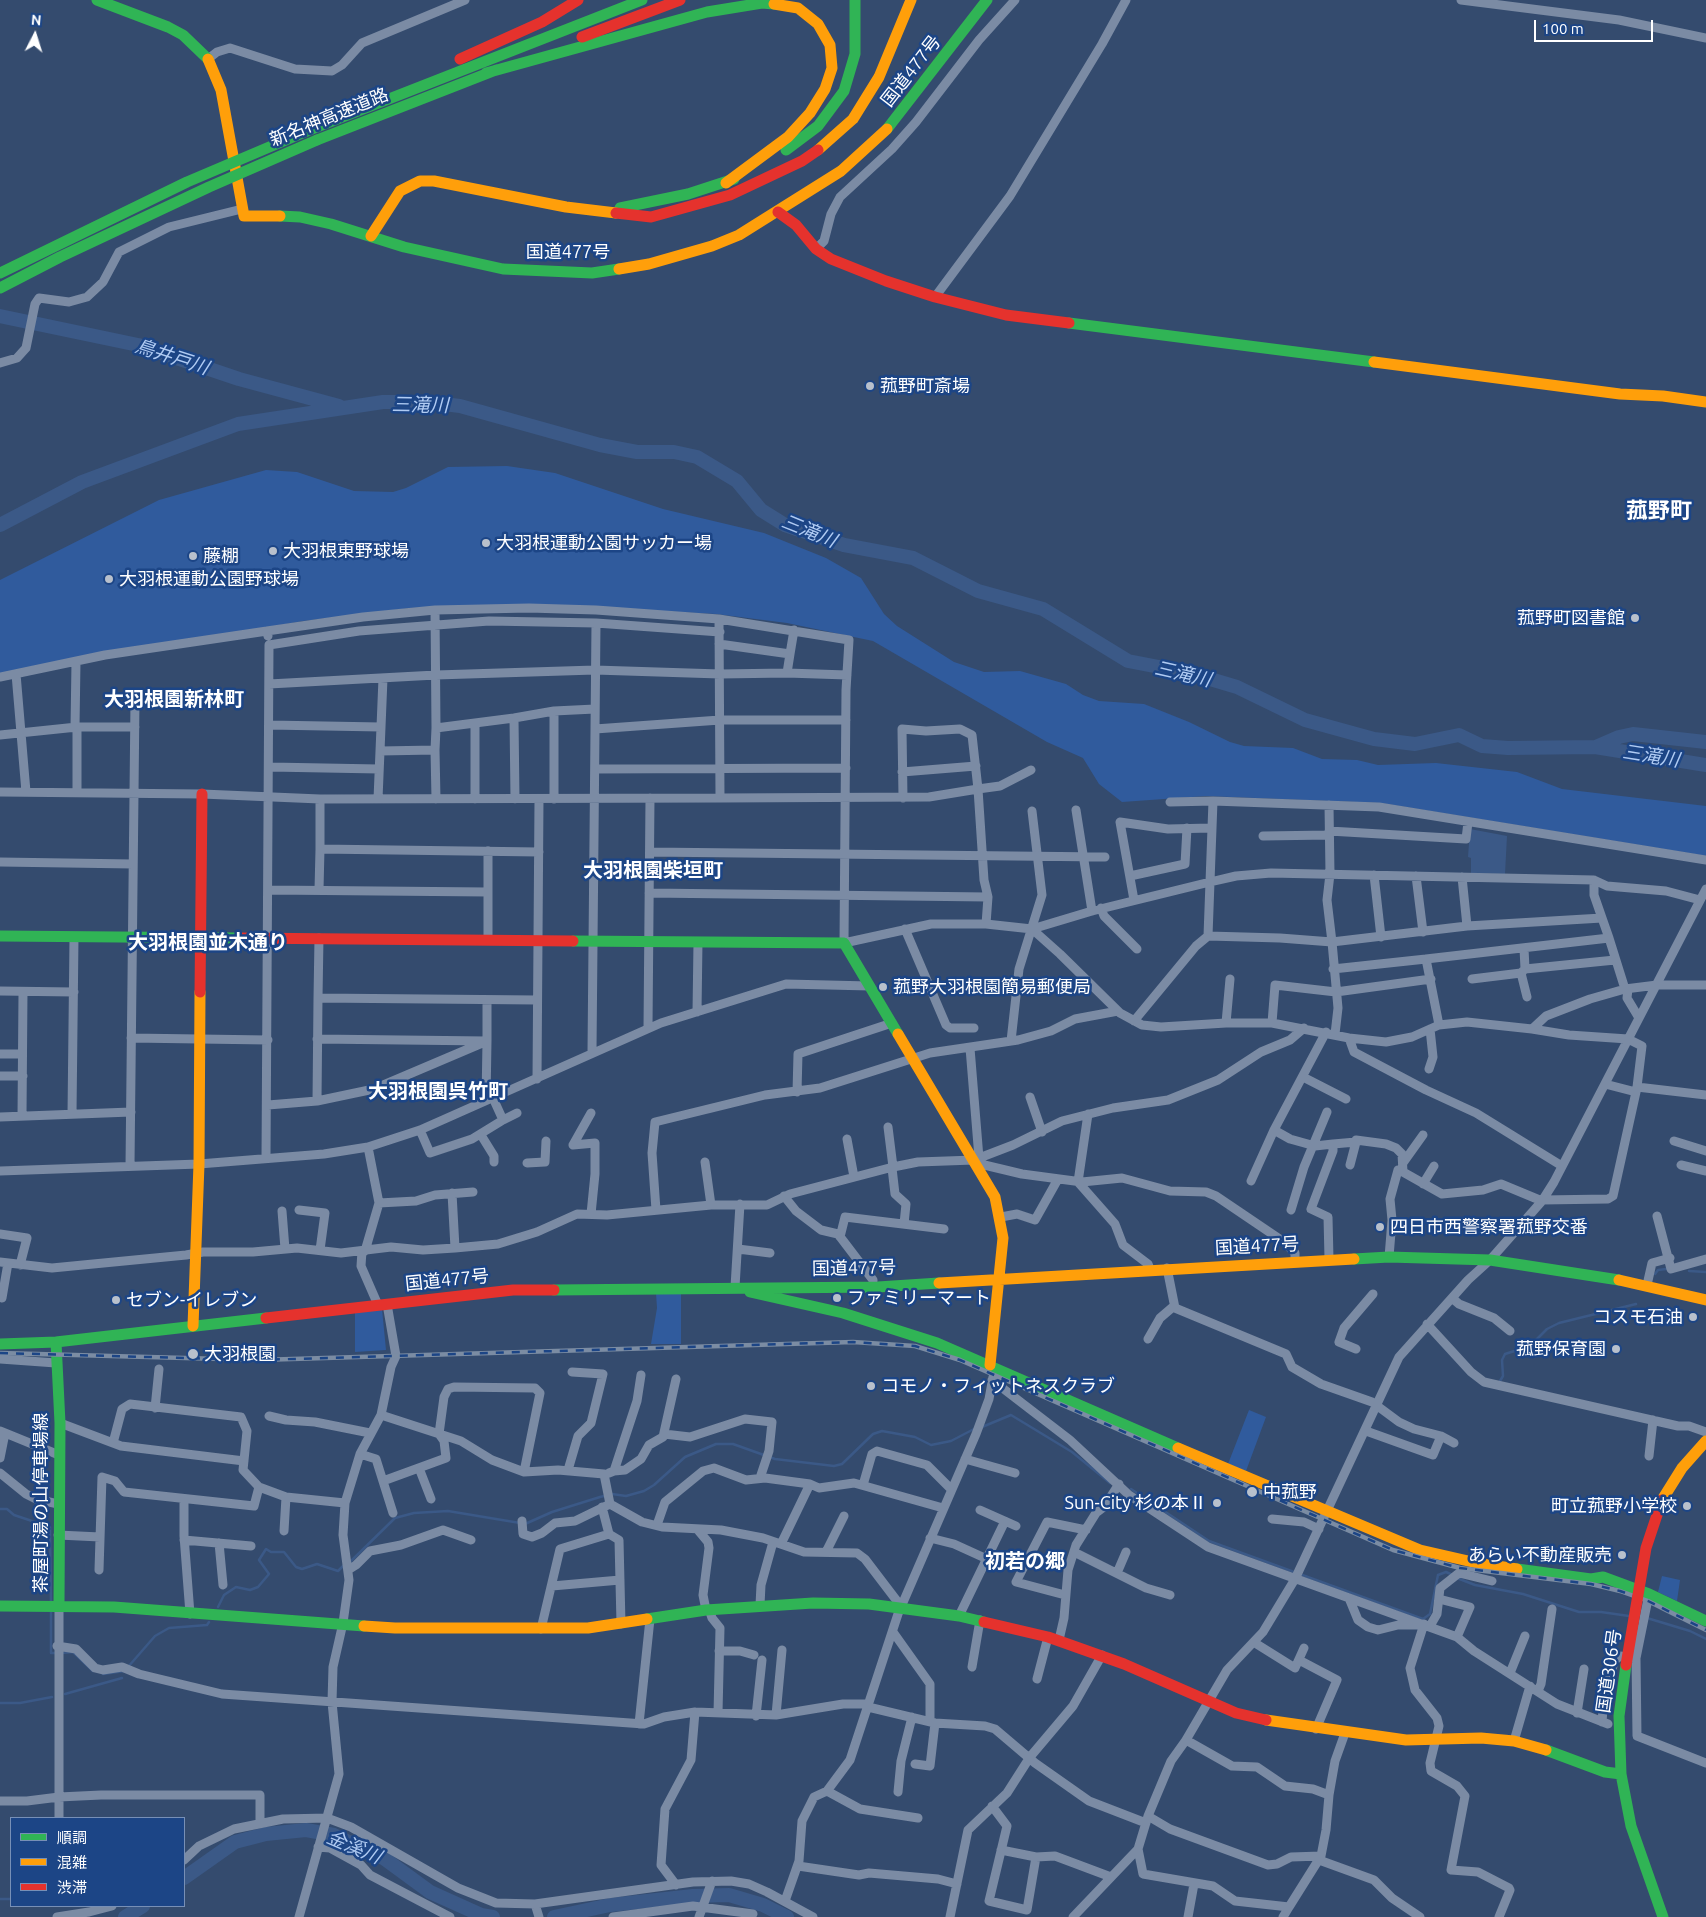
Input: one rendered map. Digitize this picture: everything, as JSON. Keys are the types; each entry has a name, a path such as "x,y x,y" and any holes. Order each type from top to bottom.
{"main road":[{"path":"97,0 168,26 183,36 208,59 221,90 242,209"},
{"path":"324,124 418,77 542,22 578,0"},
{"name":"新名神高速道路","path":"0,274 187,182 307,130 642,0"},
{"name":"新名神高速道路","path":"0,288 60,257 209,187 318,140 680,0"},
{"path":"600,211 651,203 726,183 761,166 818,126 835,105 847,84 853,65 856,32 855,0"},
{"path":"730,196 810,144 839,115 853,92 862,65 866,33 865,0"},
{"path":"371,236 400,191 409,184 420,181 434,182 566,208 651,217 730,196 802,162 827,145 849,124 867,100 879,77 911,0"},
{"name":"国道477号","path":"242,209 244,216 269,214 300,217 452,259 503,269 565,274 592,273 649,264 696,252 739,235 840,171 886,130 987,0"},
{"path":"486,74 707,12 762,3 782,4 798,8 818,24 830,45 832,68 825,89 810,113 788,136 726,183"},
{"path":"778,212 796,226 816,249 847,266 935,297 1027,318 1620,394 1663,396 1706,402"},
{"path":"193,1326 194,1254 199,1164 202,794"},
{"path":"0,936 844,943 976,1161 995,1197 1001,1217 1003,1238 992,1366"},
{"name":"国道477号","path":"0,1344 56,1342 513,1290 873,1286 1389,1257 1490,1260 1584,1273 1647,1285 1706,1300"},
{"path":"735,1287 744,1291 880,1324 937,1343 1328,1512 1429,1552 1477,1563 1591,1579 1603,1577 1649,1594 1706,1621"},
{"name":"茶屋町湯の山停車場線","path":"0,1606 53,1605 58,1535 60,1423 56,1342"},
{"name":"国道306号","path":"1663,1917 1631,1826 1621,1774 1619,1716 1646,1548 1662,1500 1682,1468 1706,1441"},
{"path":"53,1605 395,1628 542,1629 588,1628 707,1609 760,1605 842,1603 899,1605 980,1620 1053,1639 1102,1655 1236,1713 1316,1729 1406,1740 1481,1738 1514,1741 1532,1745 1605,1772 1621,1774"}],"street":[{"path":"208,59 217,52 230,48 295,69 332,71 342,65 362,43 465,0"},
{"path":"816,249 824,241 831,214 840,198 887,154 916,122 979,40 1015,0"},
{"path":"935,297 1010,196 1102,44 1126,0"},
{"path":"1461,0 1611,19 1706,38"},
{"path":"0,363 17,358 26,348 35,304 39,298 69,302 87,297 103,282 119,252 169,227 242,209"},
{"path":"0,677 105,655 166,648 363,617 435,610 577,609 719,619 849,640 846,720 844,943 931,924 986,924 1032,930 1134,900 1210,882 1258,874 1594,880 1607,886 1666,891 1700,900"},
{"path":"435,610 436,799"},
{"path":"719,619 720,798"},
{"path":"269,645 359,631 435,624 524,621 596,623 720,632"},
{"path":"592,1052 596,623"},
{"path":"787,673 794,630"},
{"path":"266,1158 270,797 269,645 267,631"},
{"path":"720,644 790,654"},
{"path":"76,662 76,792"},
{"path":"269,684 436,675 595,670 720,674 787,673 847,675"},
{"path":"16,674 26,792"},
{"path":"378,799 383,678"},
{"path":"130,1166 135,700"},
{"path":"436,728 514,718 554,710 595,709"},
{"path":"554,710 554,799"},
{"path":"514,718 515,799"},
{"path":"595,729 720,720 846,720"},
{"path":"475,723 475,799"},
{"path":"270,725 381,727"},
{"path":"0,736 76,727 135,727"},
{"path":"902,798 902,729 926,731 960,730 972,735 984,854 984,880 988,897 986,924"},
{"path":"380,750 435,750"},
{"path":"902,772 976,766"},
{"path":"270,767 379,770"},
{"path":"595,768 846,768"},
{"path":"0,792 202,794 320,799 902,798 929,797 1000,786 1031,770"},
{"path":"648,1028 650,798"},
{"path":"319,890 320,799"},
{"path":"537,1079 539,799"},
{"path":"1170,802 1213,801 1379,807 1706,860"},
{"path":"1208,936 1213,801"},
{"path":"1251,1181 1274,1130 1303,1076 1331,1033 1338,1008 1327,900 1330,874 1329,805"},
{"path":"1076,810 1082,856 1097,910 1138,948"},
{"path":"1011,1041 1019,969 1042,895 1032,811"},
{"path":"1134,900 1120,822 1168,829 1211,828"},
{"path":"1263,836 1329,833 1466,838 1468,822"},
{"path":"1130,876 1185,864 1187,828"},
{"path":"320,849 538,852"},
{"path":"488,851 488,940"},
{"path":"650,852 984,854 1105,857"},
{"path":"0,862 133,864"},
{"path":"1374,875 1381,937"},
{"path":"1416,876 1424,932"},
{"path":"1462,877 1467,926"},
{"path":"1594,880 1594,895 1626,989 1627,998 1639,1018"},
{"path":"1072,1917 1138,1849 1147,1820 1171,1761 1186,1740 1227,1670 1254,1642 1296,1579 1366,1431 1398,1357 1427,1324 1490,1260 1542,1200 1562,1166 1706,889"},
{"path":"269,890 488,892"},
{"path":"649,893 988,897"},
{"path":"1134,1021 1196,946 1208,936 1332,942 1467,926 1602,918"},
{"path":"905,929 946,1025 950,1028 974,1028"},
{"path":"1032,930 1060,954 1118,1011 1134,1021 1150,1027 1161,1028 1226,1023 1272,1023 1349,1038 1386,1042 1402,1040 1439,1025 1467,1022 1569,1035 1628,1039 1642,1046 1636,1089 1613,1196 1608,1199 1542,1200 1505,1185 1448,1195 1437,1192 1424,1184 1403,1167 1402,1154 1396,1148 1356,1140 1356,1142 1315,1146 1290,1139 1274,1130"},
{"path":"72,1114 74,936"},
{"path":"317,1101 319,938"},
{"path":"1333,968 1609,938"},
{"path":"697,1012 698,942"},
{"path":"1524,948 1523,971 1527,997"},
{"path":"1426,959 1439,1025"},
{"path":"1472,979 1615,960"},
{"path":"1226,1023 1230,979"},
{"path":"1264,984 1336,992 1431,979"},
{"path":"0,1171 199,1164 324,1154 368,1147 420,1130 648,1028 697,1012 786,984 870,986"},
{"path":"1272,1023 1275,985"},
{"path":"1532,1029 1546,1016 1626,989 1657,985 1706,985"},
{"path":"0,991 74,992"},
{"path":"22,1116 23,992"},
{"path":"318,998 537,1000"},
{"path":"487,1000 489,1099 503,1120"},
{"path":"656,1210 652,1153 655,1122 765,1095 820,1088 930,1053 1011,1041 1051,1031 1076,1019 1118,1011"},
{"path":"797,1092 798,1054 892,1023"},
{"path":"976,1161 1042,1132 1062,1121 1088,1114 1168,1100 1218,1080 1261,1052 1290,1040 1304,1028"},
{"path":"1429,1069 1433,1057 1430,1029"},
{"path":"131,1038 268,1040"},
{"path":"1349,1038 1354,1052 1426,1090 1476,1113 1562,1166"},
{"path":"317,1039 487,1041"},
{"path":"268,1105 317,1101 374,1089 487,1041"},
{"path":"970,1048 976,1161"},
{"path":"0,1054 22,1054"},
{"path":"0,1076 23,1076"},
{"path":"1303,1076 1346,1100"},
{"path":"1605,1084 1636,1089 1706,1095"},
{"path":"1030,1097 1042,1132"},
{"path":"0,1117 131,1112"},
{"path":"1292,1210 1304,1167 1315,1146 1327,1112"},
{"path":"420,1130 430,1153 456,1146 482,1135 503,1120 517,1113"},
{"path":"591,1113 573,1145 595,1143 596,1174 591,1214"},
{"path":"1088,1114 1078,1182 1115,1224 1124,1245 1148,1264 1150,1269"},
{"path":"888,1127 895,1194 906,1204 904,1224"},
{"path":"1389,1257 1392,1220 1390,1199 1398,1170 1403,1167 1423,1134"},
{"path":"482,1135 494,1156 494,1162"},
{"path":"847,1140 854,1177"},
{"path":"527,1163 545,1162 546,1141"},
{"path":"1350,1165 1356,1142"},
{"path":"1674,1142 1706,1151"},
{"path":"1329,1259 1328,1217 1311,1209 1333,1151 1333,1144"},
{"path":"299,1917 339,1774 332,1702 333,1667 343,1623 349,1580 343,1535 345,1503 360,1454 386,1402 392,1367 396,1356 382,1305 361,1266 363,1251 379,1203 368,1147"},
{"path":"2,1298 4,1262 52,1268 194,1254 297,1248 341,1253 391,1248 423,1250 498,1244 537,1232 573,1214 711,1205 767,1205 784,1196 892,1167 918,1162 976,1161 1022,1174 1078,1182 1122,1178 1170,1191 1206,1192 1216,1196 1284,1242 1295,1254 1295,1261"},
{"path":"705,1162 711,1205"},
{"path":"1681,1165 1695,1171 1706,1171"},
{"path":"1424,1184 1434,1166"},
{"path":"1001,1217 1017,1214 1034,1220 1058,1179"},
{"path":"379,1203 416,1201 435,1195 473,1192"},
{"path":"452,1193 455,1248"},
{"path":"784,1196 796,1211 821,1230 838,1234 872,1280 873,1286"},
{"path":"735,1287 740,1204"},
{"path":"299,1210 325,1212 320,1250"},
{"path":"282,1211 285,1249"},
{"path":"1656,1216 1670,1258 1671,1269 1706,1260"},
{"path":"840,1237 845,1217 944,1229"},
{"path":"0,1234 27,1238 20,1265"},
{"path":"738,1249 770,1253"},
{"path":"1647,1285 1652,1263 1670,1258"},
{"path":"1168,1268 1174,1306"},
{"path":"1356,1349 1339,1342 1344,1328 1373,1294"},
{"path":"1452,1298 1459,1304 1494,1318 1510,1331"},
{"path":"1148,1339 1160,1318 1174,1306"},
{"path":"1174,1306 1286,1354 1292,1367 1321,1384 1378,1404 1399,1422 1414,1429 1441,1436 1454,1443"},
{"path":"1427,1324 1471,1372 1484,1382 1678,1426 1690,1426 1706,1432"},
{"path":"0,1359 56,1363"},
{"path":"785,1901 798,1866 802,1821 814,1797 828,1791 850,1760 893,1632 899,1605 976,1434 992,1380 992,1366"},
{"path":"155,1408 159,1369"},
{"path":"568,1470 578,1436 591,1423 603,1374 572,1372"},
{"path":"609,1534 607,1490 609,1473 637,1402 641,1375"},
{"path":"381,1415 461,1441 492,1460 524,1472 568,1470 609,1473 625,1470 641,1459 649,1445 663,1437 676,1379"},
{"path":"992,1380 1070,1440 1129,1495 1208,1547 1457,1637 1557,1704 1577,1713 1605,1723 1606,1685 1611,1675 1614,1661 1620,1656 1636,1658"},
{"path":"383,1481 446,1458 444,1441 439,1434 444,1397 448,1389 464,1387 535,1388 540,1393 524,1472"},
{"path":"113,1443 122,1409 130,1404 241,1417 247,1431 243,1470 259,1487 286,1497 345,1503"},
{"path":"269,1416 286,1420 314,1422 370,1433"},
{"path":"664,1434 690,1437 745,1419 772,1422 770,1451 760,1478"},
{"path":"1649,1456 1653,1420"},
{"path":"60,1423 121,1446 244,1461"},
{"path":"1366,1431 1433,1456 1441,1436"},
{"path":"0,1458 3,1432 59,1454"},
{"path":"863,1485 872,1454 877,1451 927,1465 951,1489"},
{"path":"360,1454 376,1459 393,1513"},
{"path":"965,1459 1015,1473"},
{"path":"419,1468 431,1499"},
{"path":"657,1525 665,1502 709,1469 714,1468 746,1480 760,1478 810,1484 819,1488 854,1483 944,1508"},
{"path":"0,1472 31,1496 58,1504"},
{"path":"99,1570 102,1477 115,1481 124,1492 184,1500 254,1506 259,1487"},
{"path":"760,1605 762,1585 777,1543 810,1484"},
{"path":"1037,1679 1053,1639 1064,1618 1068,1570 1074,1552 1096,1513 1104,1508 1119,1484"},
{"path":"284,1532 286,1497"},
{"path":"184,1500 184,1540 190,1614"},
{"path":"607,1504 642,1522 657,1525 698,1530 721,1530 777,1543 804,1552 857,1553 861,1555 899,1605"},
{"path":"522,1524 524,1534 532,1537 542,1533 555,1523 575,1521 607,1504"},
{"path":"980,1510 1016,1526"},
{"path":"826,1552 844,1516"},
{"path":"1272,1519 1304,1522 1319,1529"},
{"path":"958,1616 1005,1521"},
{"path":"1065,1595 1016,1582 1047,1522 1086,1530"},
{"path":"347,1565 356,1565 370,1551 402,1545 443,1530 471,1540"},
{"path":"698,1530 708,1542 703,1596 712,1618 719,1624 718,1713"},
{"path":"542,1629 560,1549 609,1534 619,1540 621,1624"},
{"path":"58,1535 100,1538"},
{"path":"930,1538 954,1544 987,1559"},
{"path":"184,1540 251,1546"},
{"path":"219,1543 222,1584"},
{"path":"1074,1552 1146,1588 1170,1595"},
{"path":"1117,1573 1126,1552"},
{"path":"1492,1581 1459,1574 1440,1588 1437,1614 1427,1625 1410,1668 1416,1690 1438,1718 1436,1739 1430,1763 1431,1771 1457,1786 1465,1796 1451,1870 1478,1872 1509,1888 1510,1890 1499,1917"},
{"path":"552,1586 620,1580"},
{"path":"1649,1594 1636,1658 1637,1736 1706,1763"},
{"path":"1349,1598 1360,1623 1368,1627 1378,1630 1398,1625 1427,1625"},
{"path":"1439,1599 1470,1608 1457,1637"},
{"path":"53,1605 58,1647 58,1817"},
{"path":"1538,1691 1541,1684 1552,1609"},
{"path":"639,1724 650,1619"},
{"path":"972,1668 980,1620"},
{"path":"893,1632 930,1684 933,1722 930,1766 914,1764"},
{"path":"1510,1673 1525,1636"},
{"path":"1254,1642 1295,1668 1304,1648"},
{"path":"58,1647 76,1649 95,1668 104,1670 122,1667 131,1671 222,1694 639,1724 695,1712 756,1716 776,1715 844,1704 868,1705 933,1722 985,1726 995,1729 1090,1802 1147,1820 1268,1865 1277,1864 1292,1857 1320,1858 1374,1880 1392,1898 1420,1917"},
{"path":"776,1715 782,1650"},
{"path":"719,1651 740,1651 758,1658 756,1716"},
{"path":"950,1917 968,1830 1006,1793 1030,1757 1073,1706 1102,1655"},
{"path":"1299,1660 1337,1680 1316,1729"},
{"path":"1577,1713 1584,1668"},
{"path":"1514,1741 1530,1686"},
{"path":"676,1885 661,1865 666,1809 691,1760 695,1712"},
{"path":"898,1792 902,1761 912,1717"},
{"path":"1283,1917 1320,1858 1326,1830 1329,1795 1335,1761 1345,1733"},
{"path":"1186,1740 1232,1766 1257,1767 1285,1786 1313,1789 1329,1795"},
{"path":"828,1791 860,1809 918,1818"},
{"path":"0,1801 27,1801 59,1797 260,1795 260,1823"},
{"path":"992,1806 1007,1826 990,1901 1027,1910 1036,1857"},
{"path":"185,1859 199,1846 234,1829 283,1819 325,1821 351,1827 432,1875 481,1899 496,1902 537,1910 676,1885 731,1881 749,1884 813,1917"},
{"path":"318,1846 330,1848 361,1865 370,1875 450,1917"},
{"path":"1138,1849 1143,1874 1213,1886 1235,1900 1289,1907"},
{"path":"1001,1850 1036,1857 1055,1856 1112,1877"},
{"path":"798,1866 859,1875 869,1873 938,1879 957,1884"},
{"path":"702,1909 710,1884"},
{"path":"1188,1917 1194,1884"},
{"path":"613,1917 693,1906 702,1909 753,1914"},
{"path":"59,1917 108,1907"}],"shaded area":[{"path":"507,466 555,473 663,509 764,533 826,558 861,578 884,614 897,626 954,662 984,672 1020,671 1066,684 1083,695 1099,701 1144,704 1189,722 1230,742 1244,746 1293,748 1322,759 1357,760 1378,765 1436,763 1517,772 1562,789 1706,806 1706,856 1381,803 1206,796 1122,802 1099,784 1083,758 1047,742 873,641 787,623 716,614 531,604 411,608 303,621 0,675 0,580 159,500 266,470 297,472 354,491 393,492 406,488 448,467"},
{"path":"1470,829 1507,836 1505,874 1471,873 1471,858 1468,857"},
{"path":"656,1293 681,1294 681,1344 651,1344 657,1308"},
{"path":"382,1309 386,1350 355,1352 355,1312"},
{"path":"1249,1410 1266,1417 1246,1471 1228,1464"},
{"path":"1662,1576 1680,1580 1677,1601 1658,1592"}],"waterway":[{"name":"鳥井戸川","path":"0,316 138,345 239,379 339,406"},
{"name":"三滝川","path":"0,525 82,482 238,424 383,402 427,402 460,406 600,445 637,452 674,452 697,457 737,481 761,510 785,525 844,545 913,558 978,591 1043,609 1128,661 1190,673 1237,687 1305,720 1374,739 1415,744 1459,735 1482,746 1508,748 1595,747 1706,765"},
{"name":"三滝川","path":"1596,747 1619,737 1633,734 1706,742"},
{"path":"1655,1274 1658,1270 1666,1269"},
{"path":"1689,1271 1706,1272"},
{"path":"1500,1381 1503,1376 1502,1360 1505,1354 1530,1346 1547,1329 1559,1323 1636,1304"},
{"path":"982,1427 1011,1415 1072,1452 1110,1483"},
{"path":"525,1524 552,1512 600,1497 612,1494 626,1496 644,1491 654,1485 685,1457 716,1444 733,1444 775,1459 834,1466 842,1464 873,1434 882,1431 915,1437 931,1445 951,1441 974,1429"},
{"path":"1131,1489 1209,1541 1423,1619 1430,1614 1438,1575 1446,1572 1453,1575"},
{"path":"0,1509 7,1509 14,1515 50,1527 51,1603"},
{"path":"350,1562 395,1518 414,1513 448,1511 520,1523"},
{"path":"218,1607 224,1595 236,1587 250,1590 258,1587 269,1574 259,1560 266,1549 271,1552 284,1552 296,1567 302,1569 317,1564 338,1571 343,1566"},
{"path":"1457,1578 1475,1585 1523,1594 1579,1612 1601,1612 1629,1616"},
{"path":"51,1611 51,1653 56,1653"},
{"path":"1647,1618 1690,1631 1706,1639"},
{"path":"128,1667 155,1636 169,1628 207,1625 209,1622"},
{"path":"61,1653 73,1652 93,1671"},
{"path":"103,1674 125,1671"},
{"path":"65,1694 122,1678"},
{"path":"0,1703 20,1703 52,1697"},
{"name":"金溪川","path":"185,1877 235,1842 266,1834 306,1830 334,1835 385,1859 430,1892 481,1915 493,1917"},
{"name":"金溪川","path":"554,1917 610,1905 693,1896 729,1895 763,1905 787,1917"},
{"path":"0,1899 10,1899"},
{"name":"金溪川","path":"125,1917 141,1907"}],"railway":[{"path":"0,1353 259,1360 853,1342 915,1346 960,1360 1393,1550 1460,1568 1591,1584 1620,1591 1648,1601 1706,1630"}],"traffic: fast":[{"path":"97,0 168,27 183,35 208,59"},
{"path":"307,131 642,0"},
{"path":"786,150 818,126 844,91 855,54 855,0"},
{"path":"887,129 987,0"},
{"path":"486,73 707,12 762,3 774,4"},
{"path":"317,140 496,70"},
{"path":"0,273 187,182 307,131"},
{"path":"0,288 60,257 209,187 317,140"},
{"path":"620,208 688,194 734,179"},
{"path":"280,216 300,217 331,224 404,247 503,269 592,273 619,269"},
{"path":"1069,323 1374,362"},
{"path":"0,936 239,938"},
{"path":"573,941 844,943 898,1034"},
{"path":"1354,1259 1389,1257 1490,1260 1619,1280"},
{"path":"554,1290 878,1287 939,1283"},
{"path":"750,1292 843,1313 937,1343 1178,1448"},
{"path":"0,1344 56,1342 266,1318"},
{"path":"56,1342 60,1423 59,1605"},
{"path":"1517,1569 1591,1579 1603,1577 1649,1594 1706,1621"},
{"path":"647,1619 706,1610 813,1603 869,1604 959,1616 984,1622"},
{"path":"0,1606 114,1607 364,1626"},
{"path":"1626,1665 1619,1716 1621,1774 1631,1826 1663,1917"},
{"path":"1546,1750 1605,1772 1621,1774"}],"traffic: slow":[{"path":"818,150 853,119 879,77 911,0"},
{"path":"726,183 788,137 810,113 825,89 832,68 830,45 818,24 798,8 774,4"},
{"path":"208,59 221,90 244,216 280,216"},
{"path":"619,269 649,264 712,246 739,235 841,171 887,129"},
{"path":"371,236 400,191 420,181 434,181 566,207 616,213"},
{"path":"1374,362 1620,394 1663,396 1706,402"},
{"path":"193,1326 199,1164 200,992"},
{"path":"898,1034 995,1197 1003,1238 990,1365"},
{"path":"939,1283 1354,1259"},
{"path":"1619,1280 1706,1300"},
{"path":"1662,1500 1682,1468 1706,1441"},
{"path":"1178,1448 1420,1550 1477,1563 1517,1569"},
{"path":"364,1626 395,1628 588,1628 647,1619"},
{"path":"1266,1720 1406,1740 1481,1738 1514,1741 1546,1750"}],"traffic: jam":[{"path":"460,59 542,22 578,0"},
{"path":"582,37 680,0"},
{"path":"616,213 651,217 730,195 802,161 818,150"},
{"path":"778,212 796,225 816,249 831,259 886,281 935,297 1006,315 1069,323"},
{"path":"200,992 202,794"},
{"path":"239,938 573,941"},
{"path":"266,1318 513,1290 554,1290"},
{"path":"1626,1665 1646,1548 1662,1500"},
{"path":"984,1622 1048,1637 1124,1664 1236,1713 1266,1720"}],"place":[{"name":"菰野町斎場","path":"870,386"},
{"name":"大羽根運動公園サッカー場","path":"486,543"},
{"name":"大羽根東野球場","path":"273,551"},
{"name":"藤棚","path":"193,556"},
{"name":"大羽根運動公園野球場","path":"109,579"},
{"name":"菰野町図書館","path":"1635,618"},
{"name":"菰野大羽根園簡易郵便局","path":"883,987"},
{"name":"四日市西警察署菰野交番","path":"1380,1227"},
{"name":"ファミリーマート","path":"837,1298"},
{"name":"セブン-イレブン","path":"116,1300"},
{"name":"コスモ石油","path":"1693,1317"},
{"name":"菰野保育園","path":"1616,1349"},
{"name":"大羽根園","path":"193,1354"},
{"name":"コモノ・フィットネスクラブ","path":"871,1386"},
{"name":"中菰野","path":"1252,1492"},
{"name":"Sun-City 杉の本Ⅱ","path":"1217,1503"},
{"name":"町立菰野小学校","path":"1687,1506"},
{"name":"あらい不動産販売","path":"1622,1555"}],"district":[{"name":"菰野町","path":"1659,511"},
{"name":"大羽根園新林町","path":"174,699"},
{"name":"大羽根園柴垣町","path":"653,870"},
{"name":"大羽根園並木通り","path":"208,942"},
{"name":"大羽根園呉竹町","path":"438,1091"},
{"name":"初若の郷","path":"1025,1561"}]}
